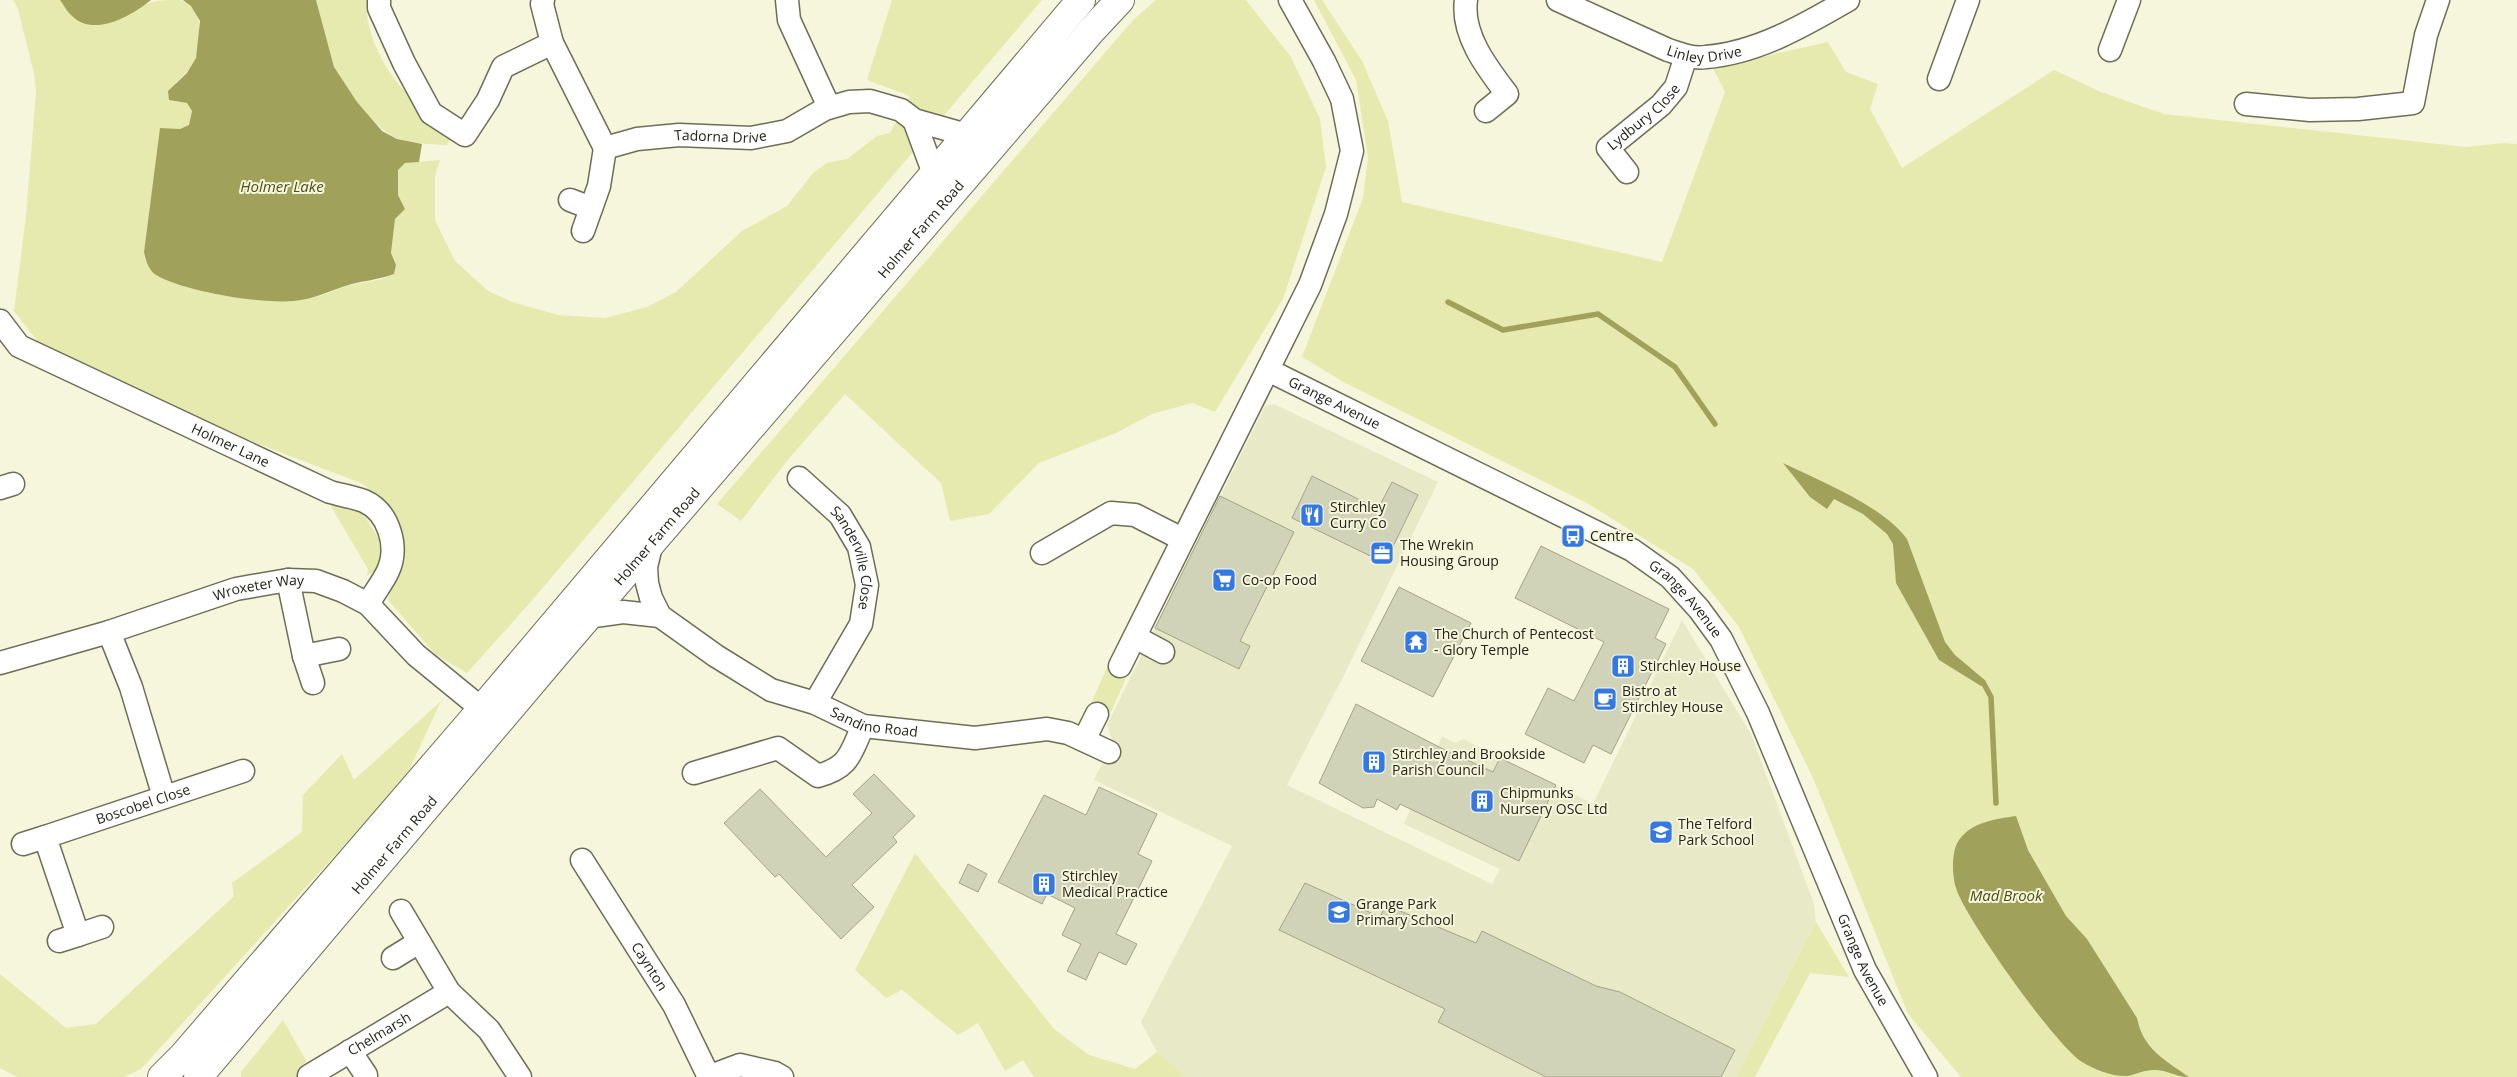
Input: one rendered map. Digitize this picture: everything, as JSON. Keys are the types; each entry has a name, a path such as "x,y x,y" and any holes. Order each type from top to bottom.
{"street":[{"path":"379,0 379,8 404,63 431,113 465,135 488,100 503,67 552,43"},
{"path":"543,0 552,43 605,148 599,186 583,231"},
{"path":"786,0 788,20 829,107"},
{"name":"Holmer Farm Road","path":"162,1077 183,1056 482,709 1081,0"},
{"name":"Holmer Farm Road","path":"198,1077 587,617 1103,17 1120,0"},
{"path":"1120,666 1313,276 1336,214 1352,151 1342,99 1324,61 1290,0"},
{"path":"1466,0 1469,30 1485,64 1507,94 1486,110"},
{"name":"Linley Drive","path":"1558,0 1686,56 1706,57 1754,46 1808,24 1848,0"},
{"path":"1939,79 1968,0"},
{"path":"2110,50 2129,0"},
{"path":"2246,104 2310,110 2358,109 2413,103 2426,35 2438,0"},
{"name":"Lydbury Close","path":"1627,172 1608,148 1661,105 1676,87 1686,56"},
{"name":"Tadorna Drive","path":"605,148 637,139 679,135 751,138 787,131 829,107 849,102 870,101 901,110 914,120 967,135"},
{"path":"914,120 934,174"},
{"path":"570,200 591,208"},
{"name":"Holmer Lane","path":"0,321 20,346 330,492 366,502 385,520 393,539 393,554 388,571 368,604"},
{"name":"Grange Avenue","path":"1268,370 1632,550 1670,577 1706,618 1720,638 1758,713 1865,970 1926,1077"},
{"name":"Sanderville Close","path":"799,478 840,515 859,547 867,584 861,624 815,703"},
{"path":"1042,554 1110,513 1135,515 1182,539"},
{"path":"652,542 646,567 647,583 651,598 660,616"},
{"path":"288,580 304,656 313,683"},
{"name":"Wroxeter Way","path":"0,663 109,632 236,589 288,580 316,581 343,591 368,604 416,655 482,709"},
{"name":"Sandino Road","path":"587,617 623,612 660,616 716,656 771,690 815,703 863,726 975,738 1047,729 1068,733 1109,752"},
{"path":"109,632 131,687 164,797"},
{"path":"1134,637 1163,652"},
{"path":"304,656 339,649"},
{"path":"1084,740 1097,714"},
{"path":"694,773 778,748 818,776 836,771 847,760 863,726"},
{"name":"Boscobel Close","path":"23,844 243,771"},
{"path":"45,836 68,938 102,927"},
{"name":"Caynton","path":"582,860 674,1005 708,1077"},
{"path":"401,911 449,992 489,1030 520,1077"},
{"path":"393,958 419,942"},
{"name":"Chelmarsh","path":"309,1076 449,992"},
{"path":"350,1051 366,1075"},
{"path":"708,1077 740,1065 775,1073 782,1077"}],"shaded area":[{"path":"13,0 60,0 73,17 161,0 177,0 192,6 199,22 198,49 193,64 172,90 169,100 187,103 192,111 189,125 180,129 160,129 144,252 207,293 265,301 294,301 320,296 346,286 382,279 394,274 396,265 391,253 395,219 405,209 398,195 398,170 405,163 440,160 435,176 435,220 455,261 488,291 512,302 558,315 605,318 647,307 676,292 742,231 787,206 813,173 827,163 847,159 877,136 890,133 910,96 867,80 892,0 1042,0 535,597 467,673 435,654 388,600 402,552 401,525 385,502 361,483 240,437 43,348 14,311 26,216 36,92 34,73 18,9"},
{"path":"316,0 367,0 367,12 372,38 392,76 409,95 458,126 447,145 415,143 397,138 380,127 361,107 338,76 334,67"},
{"path":"1156,0 1246,0 1291,57 1320,119 1326,167 1283,299 1215,412 1192,403 1152,414 1116,433 1039,463 989,514 950,521 941,483 845,394 786,462 741,521 717,504 1134,19"},
{"path":"1314,0 1322,0 1362,61 1388,121 1402,202 1662,262 1725,92 1713,68 1828,42 1846,72 1878,84 1870,109 1902,168 2054,70 2101,92 2164,114 2466,147 2504,143 2517,144 2517,1077 1961,1077 1908,1014 1813,778 1739,627 1693,569 1587,503 1347,384 1302,357 1363,198 1368,158 1356,80"},
{"path":"1274,404 1438,482 1347,669 1287,785 1492,884 1500,869 1404,824 1442,736 1455,743 1463,739 1593,804 1682,620 1751,734 1814,904 1816,922 1736,1077 1186,1077 1157,1052 1141,1022 1232,846 1094,780 1113,742 1107,725 1265,406"},
{"path":"329,503 353,506 365,517 387,551 381,567 367,576 368,569"},
{"path":"1107,667 1127,676 1111,712 1091,704"},
{"path":"441,701 406,777 141,1069 124,1077 17,1077 0,1068 0,974 66,1028 96,1024 234,896 232,883 302,832 303,795 342,754 354,780"},
{"path":"915,853 1054,1029 1089,1055 1135,1069 1157,1052 1186,1077 1034,1077 1023,1060 1005,1071 978,1023 958,1035 902,990 886,998 855,970"},
{"path":"1816,922 1849,977 1810,973 1755,1077 1736,1077"},
{"path":"283,1020 307,1062 302,1065 310,1077 241,1077 241,1072"}],"water":[{"path":"60,0 151,0 134,12 113,22 91,25 81,22 72,16"},
{"name":"Holmer Lake","path":"183,0 316,0 334,67 357,102 382,131 397,139 422,144 419,162 405,163 398,170 398,195 405,209 395,219 391,253 396,265 394,274 345,286 308,299 262,301 224,296 185,287 156,275 151,270 144,252 160,128 180,129 189,125 192,111 187,103 169,100 168,91 187,73 196,58 200,21 191,6"},
{"path":"1783,463 1867,505 1896,527 1907,539 1945,642 1955,655 1986,681 1981,686 1939,660 1896,583 1893,544 1887,534 1863,514 1834,499 1827,509 1810,497"},
{"name":"Mad Brook","path":"2016,816 2028,850 2066,916 2087,939 2137,1018 2144,1038 2156,1053 2189,1077 2154,1070 2128,1076 2116,1075 2098,1070 2082,1062 2069,1051 2033,1008 1993,952 1976,926 1956,888 1953,857 1959,840 1970,829 1984,822"}],"building":[{"path":"1312,476 1378,509 1392,482 1418,495 1385,563 1292,518"},
{"name":"Co-op Food","path":"1220,496 1294,532 1240,641 1250,646 1239,669 1155,628"},
{"name":"Stirchley House","path":"1541,546 1669,609 1655,638 1666,644 1611,754 1593,745 1584,763 1525,734 1548,688 1574,701 1604,642 1515,598"},
{"name":"The Church of Pentecost - Glory Temple","path":"1399,587 1471,623 1433,697 1361,661"},
{"path":"1356,704 1441,748 1493,772 1500,758 1556,785 1519,861 1400,804 1397,810 1377,799 1374,807 1363,808 1319,783"},
{"path":"874,774 915,816 893,837 897,842 852,885 874,907 841,939 779,874 775,877 724,823 760,789 826,857 872,813 853,794"},
{"name":"Stirchley Medical Practice","path":"1099,787 1157,814 1138,854 1152,861 1116,934 1137,944 1126,965 1099,952 1086,980 1067,971 1081,944 1062,935 1075,908 1047,894 1042,904 998,882 1044,795 1086,815"},
{"path":"968,864 987,874 978,892 959,883"},
{"path":"1305,883 1380,917 1386,905 1476,943 1482,931 1596,986 1620,992 1735,1050 1721,1077 1546,1077 1438,1022 1445,1009 1279,930"}],"waterway":[{"path":"1448,302 1503,330 1598,314 1675,367 1715,424"},
{"path":"1984,684 1991,697 1996,803"}],"place":[{"name":"Stirchley Curry Co","path":"1312,515"},
{"name":"Centre","path":"1573,536"},
{"name":"The Wrekin Housing Group","path":"1382,553"},
{"name":"Co-op Food","path":"1224,580"},
{"name":"The Church of Pentecost - Glory Temple","path":"1416,642"},
{"name":"Stirchley House","path":"1623,666"},
{"name":"Bistro at Stirchley House","path":"1605,699"},
{"name":"Stirchley and Brookside Parish Council","path":"1374,762"},
{"name":"Chipmunks Nursery OSC Ltd","path":"1482,801"},
{"name":"The Telford Park School","path":"1661,832"},
{"name":"Stirchley Medical Practice","path":"1044,884"},
{"name":"Grange Park Primary School","path":"1339,912"}]}
